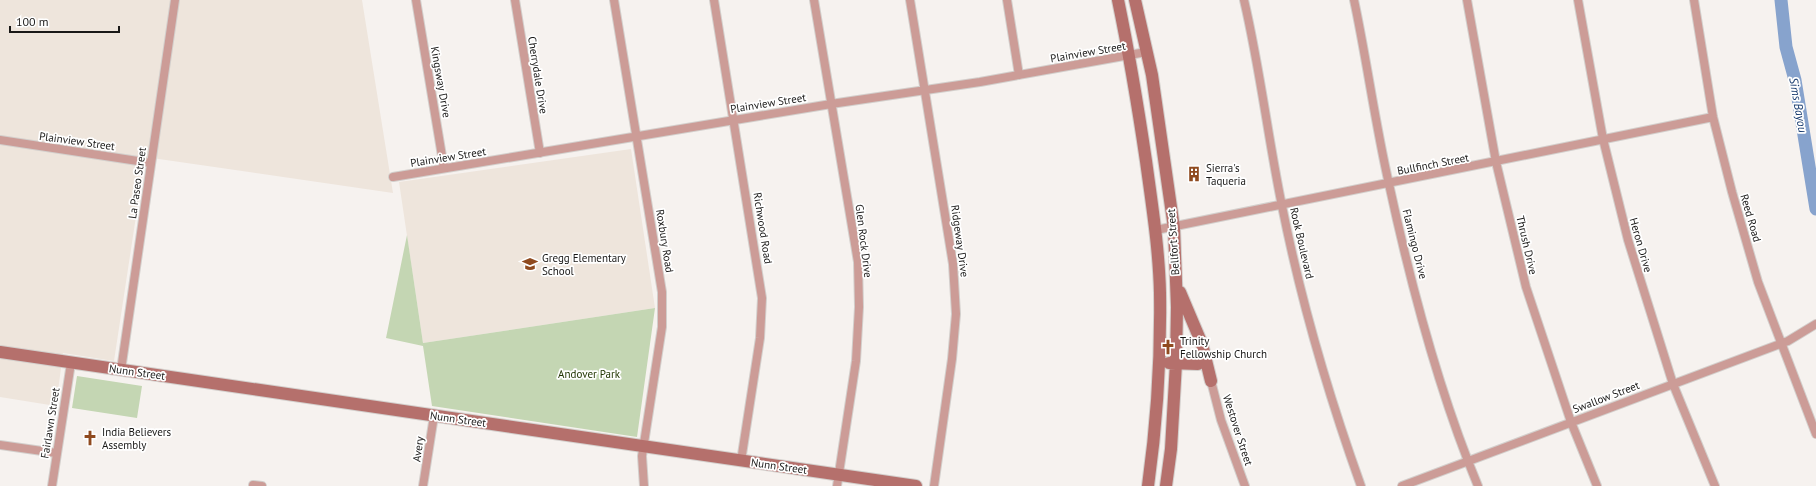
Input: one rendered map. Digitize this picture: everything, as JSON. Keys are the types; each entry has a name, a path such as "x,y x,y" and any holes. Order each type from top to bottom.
{"main road":[{"name":"Bellfort Street","path":"1118,0 1130,56 1156,230 1160,292 1160,362 1154,444 1148,486"},
{"name":"Bellfort Street","path":"1135,0 1152,75 1174,228 1176,363 1171,449 1166,486"},
{"path":"1175,280 1183,303 1206,356 1212,381"},
{"name":"Nunn Street","path":"0,352 741,460 838,480 916,486"},
{"path":"1192,365 1202,361 1206,356"},
{"path":"1160,362 1192,365 1204,372 1212,381"}],"street":[{"name":"La Paseo Street","path":"121,370 175,0"},
{"name":"Kingsway Drive","path":"416,0 444,168"},
{"name":"Cherrydale Drive","path":"515,0 540,153"},
{"name":"Roxbury Road","path":"614,0 662,292 662,327 645,446 642,456 644,486"},
{"name":"Richwood Road","path":"714,0 762,298 760,338 741,460"},
{"name":"Glen Rock Drive","path":"814,0 858,262 859,307 856,361 838,480"},
{"name":"Ridgeway Drive","path":"910,0 953,264 956,314 952,359 934,486"},
{"path":"1007,0 1019,75"},
{"name":"Rook Boulevard","path":"1244,0 1255,47 1282,205 1321,368 1361,486"},
{"name":"Flamingo Drive","path":"1354,0 1388,184 1424,326 1468,461 1478,486"},
{"name":"Thrush Drive","path":"1467,0 1496,162 1526,287 1571,422 1597,486"},
{"name":"Heron Drive","path":"1578,0 1603,139 1628,240 1673,384 1716,486"},
{"name":"Reed Road","path":"1694,0 1713,117 1732,192 1758,282 1780,344 1816,434"},
{"name":"Plainview Street","path":"393,177 831,104 1019,75 1146,52"},
{"name":"Bullfinch Street","path":"1156,230 1174,228 1713,117"},
{"name":"Plainview Street","path":"0,140 151,163"},
{"name":"Swallow Street","path":"1402,486 1780,344 1816,324"},
{"name":"Fairlawn Street","path":"52,486 71,363"},
{"name":"Westover Street","path":"1212,381 1221,420 1245,486"},
{"name":"Avery","path":"423,486 434,416"},
{"path":"0,445 56,453"},
{"path":"253,485 262,486"}],"shaded area":[{"path":"0,0 362,0 393,193 145,157 114,361 63,353 56,406 0,397"},
{"name":"Gregg Elementary School","path":"631,149 655,308 423,343 399,182"}],"green space":[{"name":"Andover Park","path":"407,235 423,343 655,308 637,437 432,406 423,346 386,338"},
{"path":"77,376 142,386 137,418 72,408"}],"waterway":[{"name":"Sims Bayou","path":"1781,0 1786,47 1795,80 1816,209"}],"place":[{"name":"Sierra's Taqueria","path":"1194,174"},
{"name":"Gregg Elementary School","path":"530,264"},
{"name":"Trinity Fellowship Church","path":"1168,347"},
{"name":"India Believers Assembly","path":"90,438"}]}
